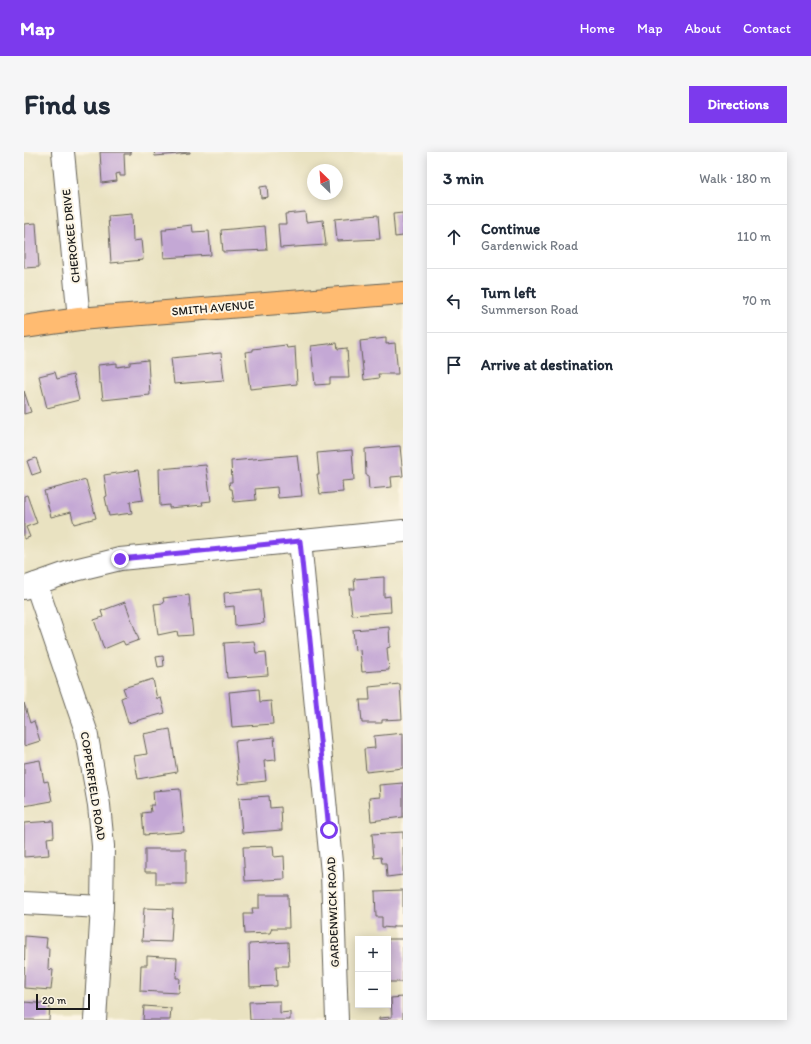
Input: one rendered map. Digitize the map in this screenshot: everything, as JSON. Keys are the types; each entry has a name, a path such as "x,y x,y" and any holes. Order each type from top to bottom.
{"main road":[{"name":"SMITH AVENUE","path":"24,327 79,319 403,293"}],"street":[{"name":"CHEROKEE DRIVE","path":"63,152 79,319"},
{"path":"30,586 75,570 120,559 403,531"},
{"name":"GARDENWICK ROAD","path":"300,541 332,874 337,1020"},
{"name":"COPPERFIELD ROAD","path":"30,586 86,731 99,805 102,839 102,907 95,1020"},
{"path":"24,902 102,907"}],"building":[{"path":"100,152 131,152 131,154 124,154 125,176 120,176 120,173 116,174 117,181 102,183"},
{"path":"154,152 190,152 190,153 155,156"},
{"path":"267,186 268,197 261,198 260,187"},
{"path":"305,212 306,222 323,220 326,245 280,248 278,224 286,224 285,214"},
{"path":"403,213 403,236 395,237 393,214"},
{"path":"132,214 133,241 141,240 143,260 111,263 108,216"},
{"path":"378,215 380,239 337,241 335,219"},
{"path":"36,223 39,267 24,268 24,224"},
{"path":"192,225 193,232 209,231 211,255 164,258 162,230 167,230 166,228"},
{"path":"265,226 267,250 223,252 221,230"},
{"path":"386,338 386,344 395,343 398,374 378,374 379,378 364,380 360,341"},
{"path":"337,343 338,349 347,348 349,378 330,378 330,384 315,385 311,346"},
{"path":"286,345 287,348 295,347 297,384 250,389 245,352 253,351 253,349"},
{"path":"221,353 224,380 174,384 171,358"},
{"path":"148,360 150,395 103,400 101,383 99,383 98,365 117,363 117,367 130,365 130,362"},
{"path":"55,372 57,379 73,375 79,400 47,408 39,376"},
{"path":"24,391 31,412 24,414"},
{"path":"400,446 403,476 391,477 392,487 369,489 368,475 366,475 365,449"},
{"path":"352,450 354,480 342,481 343,492 320,494 317,474 319,474 317,453"},
{"path":"297,455 302,496 278,498 277,487 255,489 256,500 234,502 232,489 230,489 229,482 232,482 231,461"},
{"path":"36,458 41,472 32,475 27,461"},
{"path":"206,465 211,501 202,502 203,505 169,508 169,505 160,506 159,469"},
{"path":"138,470 143,500 130,502 132,513 109,516 105,497 107,496 104,475"},
{"path":"86,480 96,518 74,524 71,512 51,517 44,491"},
{"path":"27,495 37,523 26,527 30,537 24,539 24,496"},
{"path":"384,577 384,597 390,596 391,612 352,615 349,589 355,589 354,579"},
{"path":"261,589 264,623 235,626 234,606 225,607 224,593"},
{"path":"189,595 193,635 178,636 177,631 158,635 154,604 164,603 163,598"},
{"path":"125,602 139,640 125,645 123,641 104,649 94,620 103,617 101,611"},
{"path":"389,627 390,647 387,648 389,670 362,672 360,650 355,651 353,630"},
{"path":"254,641 256,653 266,652 268,675 227,678 224,643"},
{"path":"163,656 164,666 158,667 156,657"},
{"path":"153,679 157,699 161,698 165,713 128,723 121,698 126,696 123,688"},
{"path":"400,684 402,719 382,720 382,723 362,723 360,700 370,700 369,687"},
{"path":"259,689 260,702 271,701 273,724 232,727 229,692"},
{"path":"24,703 30,723 34,721 40,741 24,746"},
{"path":"170,729 177,772 138,779 134,756 147,754 143,734"},
{"path":"403,733 403,768 366,772 364,749 375,748 374,736"},
{"path":"274,737 276,760 264,761 266,781 239,784 235,741"},
{"path":"40,760 44,782 48,781 52,801 24,806 24,763"},
{"path":"403,783 403,817 371,821 369,798 380,797 379,785"},
{"path":"180,789 184,832 144,835 142,813 151,812 150,805 154,805 153,791"},
{"path":"269,796 270,808 281,807 282,830 242,833 239,798"},
{"path":"53,821 54,837 47,838 49,855 24,857 24,823"},
{"path":"403,832 403,875 387,877 386,863 382,863 381,857 374,858 372,834"},
{"path":"273,846 274,857 284,856 285,879 245,881 243,847"},
{"path":"145,849 186,849 186,884 156,884 156,872 145,872"},
{"path":"403,890 403,926 393,926 393,928 382,927 382,917 376,917 375,891"},
{"path":"259,895 288,895 289,928 272,928 270,933 245,934 244,914 253,914 252,908 259,908"},
{"path":"144,908 173,909 171,942 142,941"},
{"path":"25,936 47,938 46,948 49,948 48,969 53,970 51,990 24,988"},
{"path":"391,939 403,939 403,982 391,982"},
{"path":"288,942 289,966 276,966 277,986 250,987 249,944"},
{"path":"147,956 177,958 176,978 180,978 179,993 140,991 141,965 147,965"},
{"path":"403,997 403,1020 379,1020 379,1018 392,1017 391,998"},
{"path":"280,1001 280,1013 290,1012 290,1020 250,1020 249,1002"},
{"path":"24,1002 50,1004 49,1020 24,1020"},
{"path":"144,1006 171,1008 170,1020 143,1020"}],"route":[{"path":"120,559 300,541 329,830"}]}
